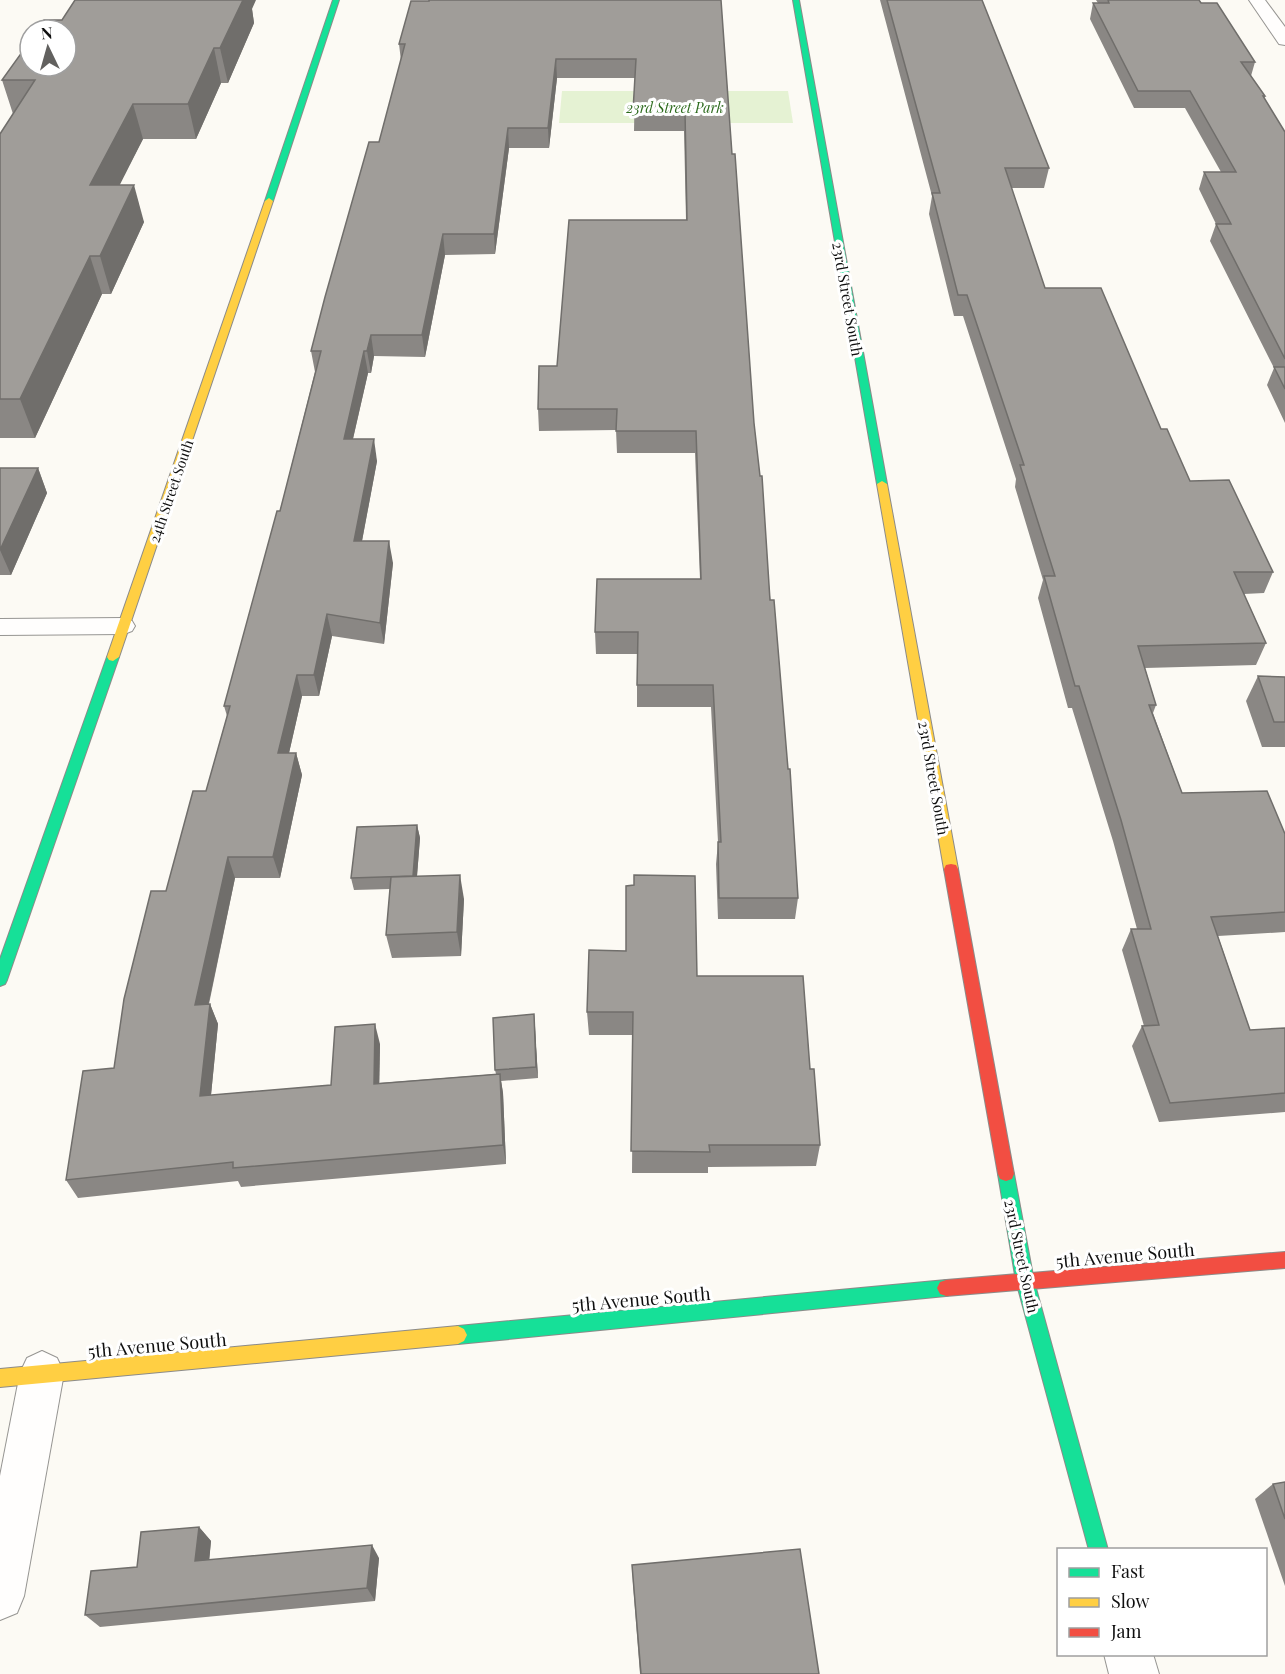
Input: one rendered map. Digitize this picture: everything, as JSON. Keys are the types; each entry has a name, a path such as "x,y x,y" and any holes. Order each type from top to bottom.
{"street":[{"name":"24th Street South","path":"0,980 205,393 336,0"},
{"name":"23rd Street South","path":"796,0 1025,1281 1098,1548"},
{"path":"1257,0 1285,40"},
{"name":"5th Avenue South","path":"21,1376 1025,1281 1285,1260"},
{"path":"0,1596 21,1376"},
{"path":"1129,1656 1134,1674"}],"lane":[{"path":"0,627 124,626"}],"green space":[{"name":"23rd Street Park","path":"562,91 788,91 793,123 559,123"}],"building":[{"path":"75,0 243,0 220,48 214,48 188,104 133,104 90,185 134,185 100,256 90,256 20,399 0,399 0,134 35,80 2,80 18,58 18,78 78,78 78,18 63,18"},
{"path":"721,0 732,154 735,154 754,423 760,476 762,476 770,600 774,600 788,769 790,769 798,898 719,898 718,842 721,842 713,685 637,685 638,632 595,632 597,579 701,579 696,431 616,431 617,409 538,409 539,366 557,366 569,220 687,220 685,111 633,111 636,59 556,59 548,128 508,128 494,234 443,234 422,335 371,335 367,351 364,351 344,439 374,439 354,541 389,541 380,623 327,614 314,675 297,675 278,753 296,753 273,857 228,857 195,1005 210,1004 200,1096 331,1085 335,1027 375,1024 374,1084 500,1074 503,1145 233,1168 233,1162 66,1180 83,1071 114,1068 124,999 151,891 166,891 193,791 206,791 230,706 224,706 277,511 280,511 321,351 311,351 325,297 369,142 379,142 405,44 399,44 411,1"},
{"path":"887,0 982,0 1049,168 1005,168 1045,288 1101,288 1161,429 1167,429 1190,481 1229,480 1273,572 1234,572 1266,643 1138,646 1156,705 1149,705 1182,793 1267,791 1285,834 1285,912 1211,917 1250,1030 1285,1028 1285,1093 1170,1103 1142,1026 1159,1025 1131,929 1151,929 1121,820 1079,686 1075,686 1044,576 1055,576 1020,465 1024,465 967,295 958,295 932,193 940,193"},
{"path":"1108,0 1199,0 1201,3 1217,3 1255,62 1241,62 1265,96 1263,96 1285,132 1285,359 1216,224 1231,224 1204,172 1236,172 1190,91 1138,91 1093,3 1109,3"},
{"path":"1274,367 1285,367 1285,389"},
{"path":"0,468 38,468 0,550"},
{"path":"1258,676 1285,677 1285,722 1274,722"},
{"path":"417,825 413,876 351,878 357,827"},
{"path":"460,875 457,932 386,935 391,877"},
{"path":"634,875 695,876 697,976 803,976 810,1069 814,1069 820,1145 709,1145 710,1152 631,1151 633,1012 587,1012 589,950 626,951 626,886 634,885"},
{"path":"534,1014 536,1067 495,1070 493,1018"},
{"path":"1285,1482 1285,1519 1273,1484"},
{"path":"199,1527 195,1561 372,1545 367,1588 85,1615 91,1571 137,1567 141,1532"},
{"path":"800,1549 819,1674 641,1674 632,1565"}],"traffic: fast":[{"path":"269,201 336,0"},
{"path":"796,0 882,484"},
{"path":"0,980 113,657"},
{"path":"1006,1174 1025,1281 1098,1548"},
{"path":"458,1335 946,1288"}],"traffic: slow":[{"path":"113,657 269,201"},
{"path":"882,484 951,869"},
{"path":"0,1378 458,1335"}],"traffic: jam":[{"path":"951,869 1006,1174"},
{"path":"946,1288 1285,1260"}]}
